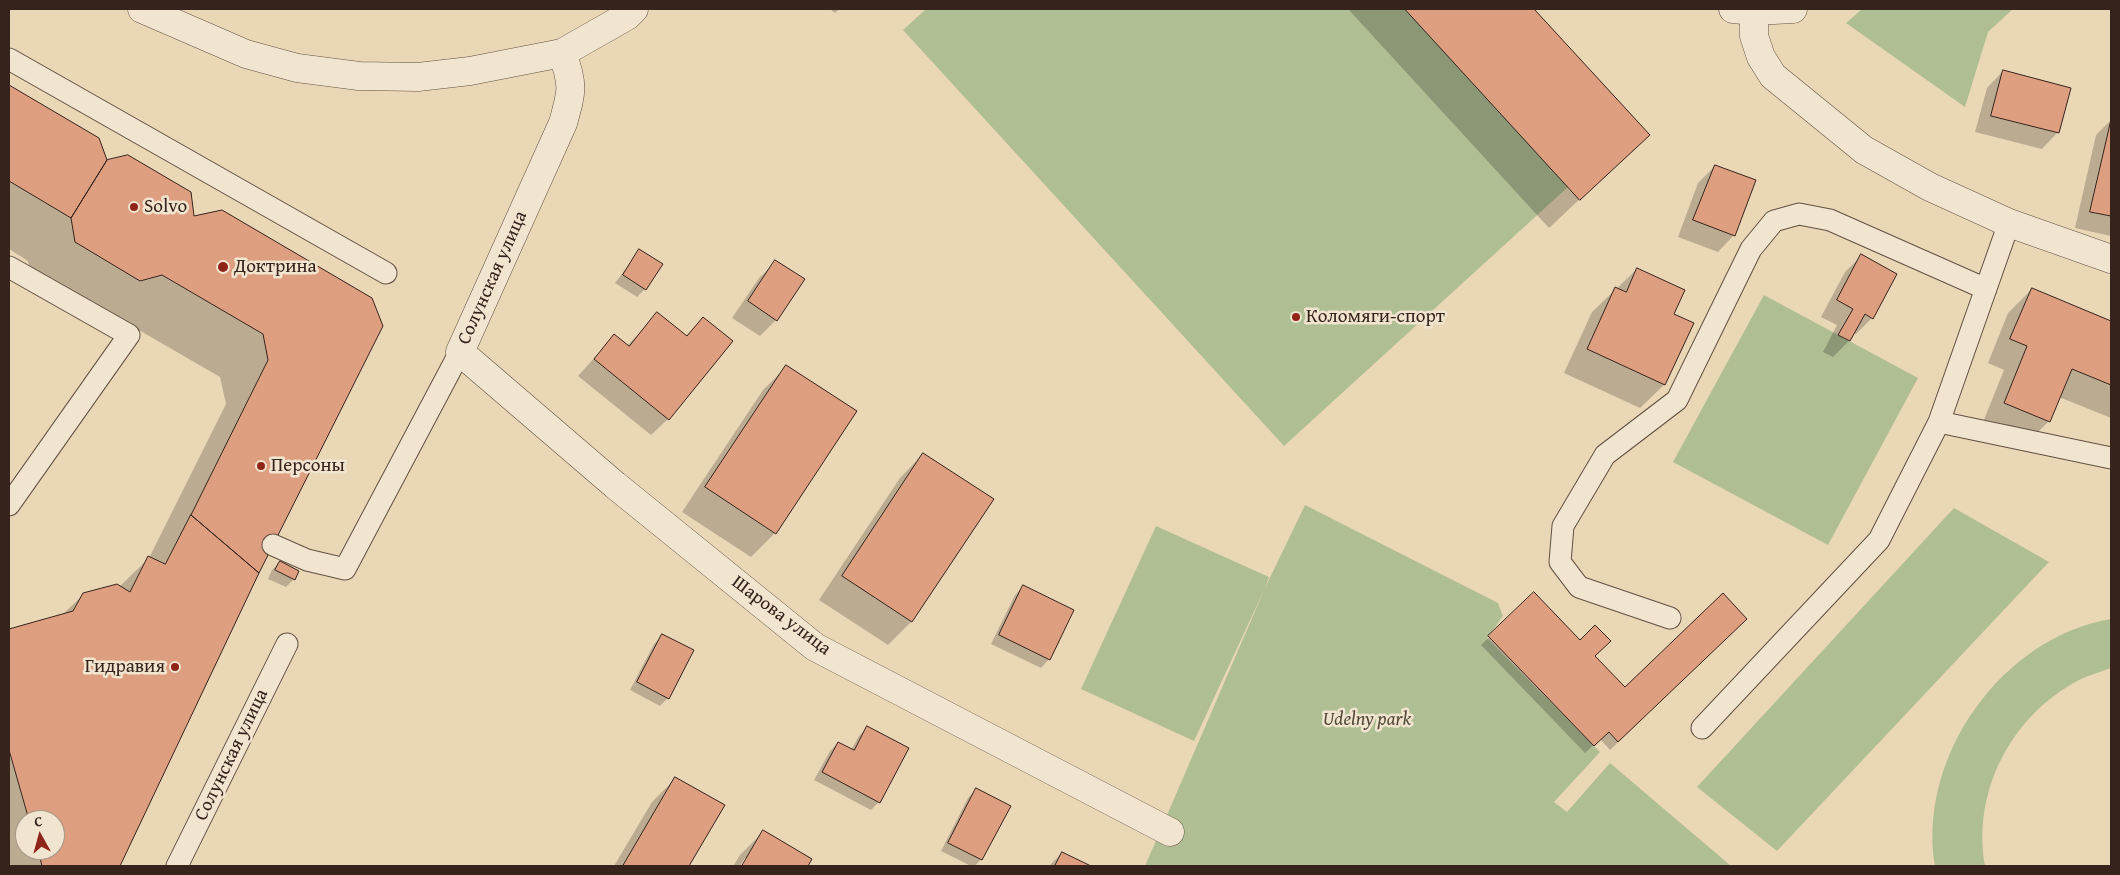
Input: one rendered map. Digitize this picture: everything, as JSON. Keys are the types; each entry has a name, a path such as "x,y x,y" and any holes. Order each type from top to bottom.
{"street":[{"path":"142,9 246,54 297,68 359,76 418,77 461,72 562,52 627,16 634,9"},
{"path":"1793,9 1744,10 1760,57 1774,76 1864,150 1930,187 2009,223 2111,259"},
{"name":"Солунская улица","path":"460,352 563,123 572,92 569,72 562,52"},
{"name":"Шарова улица","path":"460,352 615,485 815,647 1170,832"}],"lane":[{"path":"9,59 386,273"},
{"path":"1670,618 1579,587 1560,562 1563,526 1605,455 1677,400 1751,248 1774,221 1799,214 1830,220 1986,289"},
{"path":"1702,728 1880,540 1939,422 2009,223"},
{"path":"9,267 129,335 9,506"},
{"name":"Солунская улица","path":"273,545 307,560 345,569 460,352"},
{"path":"1939,422 2111,458"},
{"name":"Солунская улица","path":"177,866 288,644"}],"green space":[{"name":"Коломяги-спорт","path":"926,9 1405,9 1568,187 1284,446 903,30"},
{"path":"1862,9 2013,9 1988,32 1965,107 1846,23"},
{"path":"1764,295 1918,378 1828,545 1673,462"},
{"name":"Udelny park","path":"1305,505 1498,603 1503,616 1487,638 1600,752 1554,802 1567,812 1610,763 1731,866 1145,866 1265,588"},
{"path":"1954,508 2049,562 1777,851 1697,787"},
{"path":"1156,526 1269,577 1194,741 1081,689"},
{"path":"2111,619 2111,668 2079,680 2055,695 2034,714 2016,735 2002,758 1991,784 1985,810 1983,838 1985,866 1935,866 1933,825 1940,784 1954,745 1975,708 2003,676 2035,650 2071,630"}],"building":[{"path":"1405,9 1534,9 1650,135 1580,200"},
{"path":"2003,70 2071,88 2059,133 1991,116"},
{"path":"9,85 99,138 107,160 71,218 9,181"},
{"path":"2111,120 2111,216 2090,212"},
{"path":"128,155 191,192 194,216 222,210 372,298 383,326 259,573 191,515 268,360 263,334 162,275 140,281 75,242 71,218 107,160"},
{"path":"1715,165 1756,180 1735,236 1693,220"},
{"path":"639,249 663,264 646,290 623,275"},
{"path":"1861,254 1897,274 1873,319 1865,314 1850,341 1838,335 1853,309 1837,300"},
{"path":"775,260 805,279 777,321 748,301"},
{"path":"1637,268 1685,290 1674,314 1694,323 1665,385 1587,349 1615,287 1626,292"},
{"path":"2032,288 2111,321 2111,385 2072,369 2050,422 2004,403 2027,346 2010,339"},
{"path":"657,312 687,336 703,317 733,341 669,420 594,359 614,334 629,346"},
{"path":"786,365 857,411 776,534 705,487"},
{"path":"923,453 994,499 912,622 842,576"},
{"path":"191,515 259,573 120,866 42,866 40,860 65,860 65,810 26,810 9,750 9,629 73,611 83,593 117,584 130,592 148,556 165,564"},
{"path":"280,561 299,571 295,580 275,570"},
{"path":"1023,585 1074,610 1050,660 999,635"},
{"path":"1534,592 1580,640 1595,625 1611,641 1595,656 1625,687 1723,593 1747,619 1618,742 1609,732 1594,746 1488,636"},
{"path":"662,634 694,650 669,699 637,682"},
{"path":"867,726 909,748 880,803 822,772 838,742 854,750"},
{"path":"675,777 725,805 689,866 623,866"},
{"path":"976,788 1011,806 982,860 948,843"},
{"path":"763,830 812,859 808,866 742,866"},
{"path":"1062,852 1091,866 1055,866"}],"place":[{"name":"Solvo","path":"134,207"},
{"name":"Доктрина","path":"223,267"},
{"name":"Коломяги-спорт","path":"1296,317"},
{"name":"Персоны","path":"261,466"},
{"name":"Гидравия","path":"175,667"}]}
